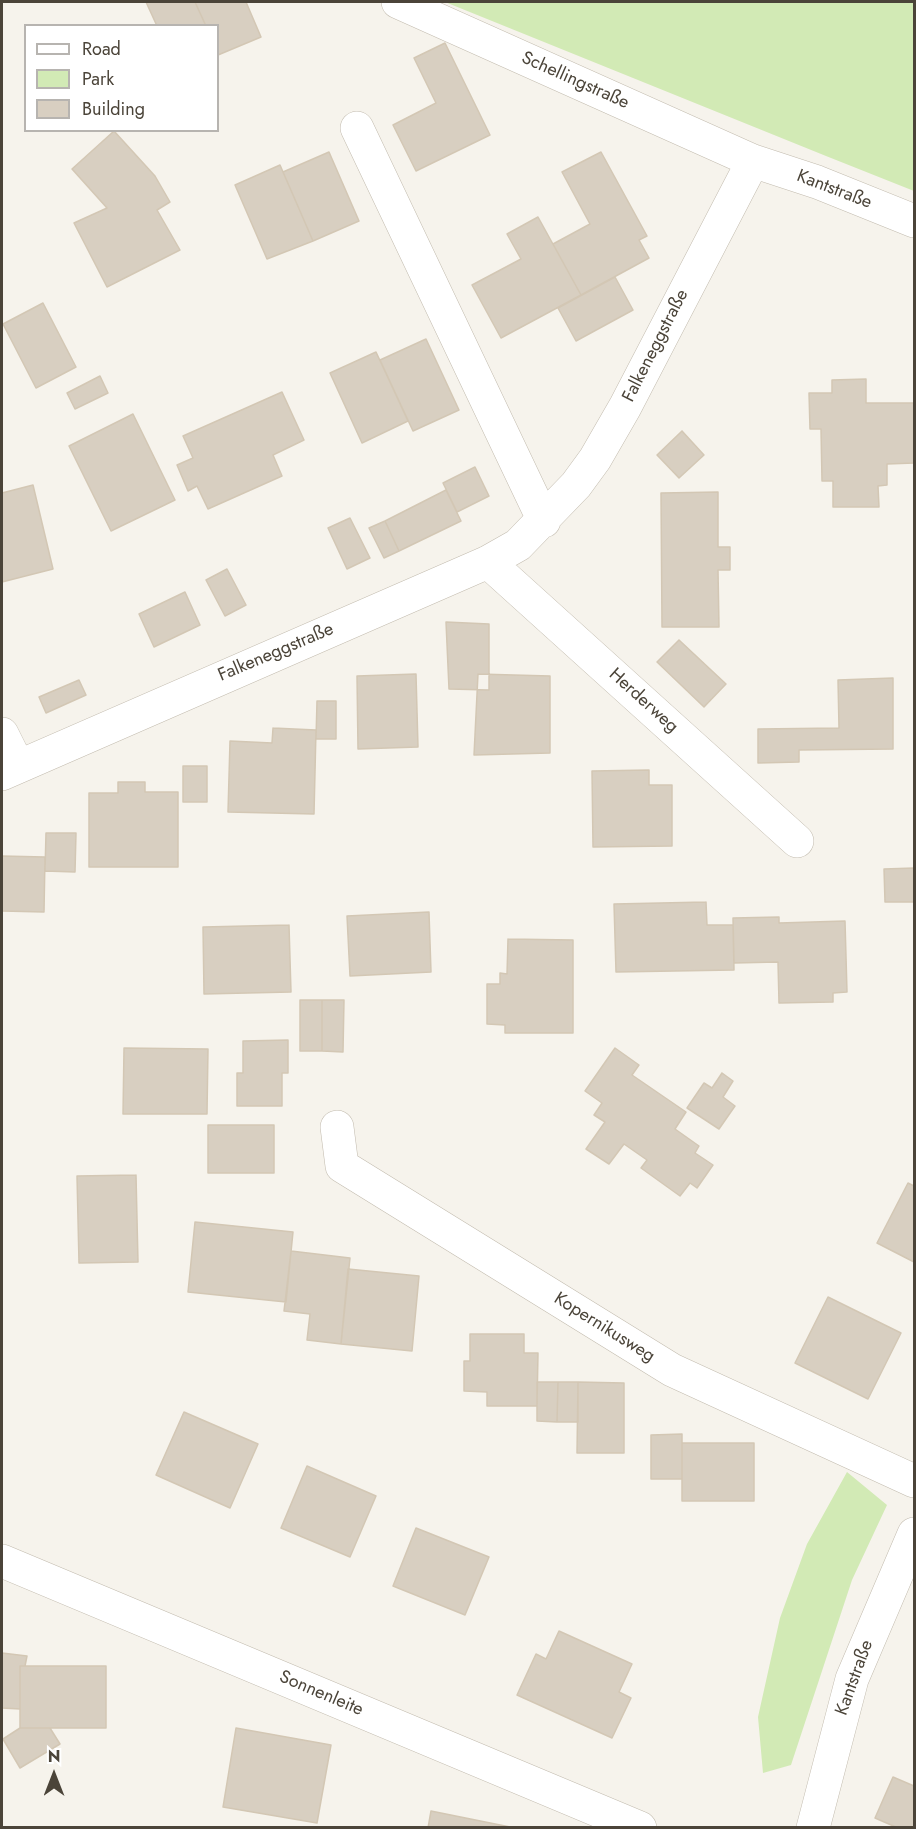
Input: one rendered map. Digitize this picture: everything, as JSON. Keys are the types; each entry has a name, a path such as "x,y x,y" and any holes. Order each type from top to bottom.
{"street":[{"name":"Schellingstraße","path":"398,2 753,161"},
{"path":"357,128 544,520"},
{"name":"Kantstraße","path":"753,161 842,192 915,221"},
{"name":"Falkeneggstraße","path":"10,770 488,562 518,545 576,485 595,459 625,407 753,161"},
{"name":"Herderweg","path":"488,562 797,841"},
{"path":"2,734 10,770"},
{"name":"Kopernikusweg","path":"337,1127 342,1166 672,1370 915,1481"},
{"name":"Kantstraße","path":"813,1827 852,1679 915,1534"},
{"name":"Sonnenleite","path":"2,1561 640,1827"}],"green space":[{"path":"445,2 914,2 914,191 826,156"},
{"path":"847,1472 887,1505 852,1580 791,1765 763,1773 758,1717 780,1618 807,1544"}],"building":[{"path":"146,2 195,2 205,24 156,24"},
{"path":"195,2 246,2 261,37 219,55 219,24 205,24"},
{"path":"445,43 490,135 416,171 393,125 436,103 414,58"},
{"path":"115,132 155,176 170,202 157,210 180,250 107,287 74,223 107,208 72,169"},
{"path":"329,152 359,221 313,241 283,172"},
{"path":"601,152 647,236 639,240 649,258 581,295 553,244 590,224 562,172"},
{"path":"280,165 313,241 267,259 235,185"},
{"path":"538,217 581,295 501,338 472,285 521,259 507,234"},
{"path":"615,277 633,310 576,341 558,308"},
{"path":"43,303 76,367 36,388 3,324"},
{"path":"426,339 459,410 413,431 380,360"},
{"path":"376,352 408,421 362,443 330,373"},
{"path":"100,376 108,393 75,409 67,393"},
{"path":"866,379 866,403 914,403 914,463 887,464 887,485 878,486 879,507 833,507 833,481 822,481 821,429 810,429 809,393 832,393 832,380"},
{"path":"282,392 304,440 273,455 282,476 208,509 197,486 188,491 177,465 193,458 183,436"},
{"path":"133,414 175,500 111,531 69,446"},
{"path":"682,431 704,455 679,478 657,455"},
{"path":"475,467 489,496 457,512 443,483"},
{"path":"33,485 53,569 2,582 2,493"},
{"path":"446,490 461,521 399,551 385,521"},
{"path":"718,492 718,547 730,547 730,570 718,570 719,627 662,627 661,493"},
{"path":"350,518 370,558 347,569 328,528"},
{"path":"385,521 399,551 384,558 369,528"},
{"path":"227,569 246,605 225,616 206,580"},
{"path":"185,592 200,625 154,647 139,614"},
{"path":"446,622 489,624 489,690 449,689"},
{"path":"679,640 726,684 704,707 657,662"},
{"path":"416,674 418,747 358,749 357,676"},
{"path":"478,674 550,676 550,753 474,755"},
{"path":"893,678 893,749 799,750 799,762 758,763 758,729 839,728 838,680"},
{"path":"79,680 86,695 46,713 39,697"},
{"path":"317,701 336,701 336,739 316,739"},
{"path":"273,728 316,730 314,814 228,812 230,741 272,743"},
{"path":"183,766 207,766 207,802 183,802"},
{"path":"649,770 649,785 672,785 672,846 593,847 592,771"},
{"path":"118,782 145,782 145,792 178,792 178,867 89,867 89,793 118,793"},
{"path":"46,833 76,833 75,872 45,871"},
{"path":"2,856 45,857 44,912 2,911"},
{"path":"914,868 914,902 885,902 884,869"},
{"path":"706,902 707,925 733,925 734,970 616,972 614,904"},
{"path":"429,912 431,972 350,976 347,916"},
{"path":"779,917 779,923 845,921 847,992 833,993 833,1002 779,1003 778,962 734,963 733,918"},
{"path":"289,925 291,992 204,994 203,927"},
{"path":"508,939 573,940 573,1033 505,1033 505,1025 487,1024 487,984 500,984 500,973 507,974"},
{"path":"300,1000 322,1000 322,1051 300,1051"},
{"path":"322,1000 344,1000 343,1052 322,1051"},
{"path":"288,1040 288,1073 282,1073 282,1106 237,1106 237,1073 243,1073 243,1041"},
{"path":"124,1048 208,1049 207,1114 123,1114"},
{"path":"615,1048 639,1065 632,1075 686,1112 675,1129 699,1146 695,1153 713,1165 697,1188 690,1183 680,1196 641,1168 647,1160 624,1144 609,1164 586,1149 605,1122 594,1115 602,1103 585,1091"},
{"path":"722,1073 733,1081 723,1097 735,1106 719,1129 687,1108 704,1083 712,1088"},
{"path":"208,1125 274,1125 274,1173 208,1173"},
{"path":"136,1175 138,1262 79,1263 77,1176"},
{"path":"908,1183 914,1186 914,1262 877,1243"},
{"path":"195,1222 293,1232 286,1302 188,1292"},
{"path":"291,1251 350,1258 341,1344 307,1340 310,1314 284,1311"},
{"path":"348,1269 419,1276 412,1351 341,1344"},
{"path":"828,1297 901,1333 868,1399 795,1363"},
{"path":"470,1334 524,1334 524,1353 538,1353 537,1406 487,1406 487,1392 464,1391 464,1361 470,1361"},
{"path":"537,1382 558,1382 557,1422 537,1421"},
{"path":"558,1382 578,1382 578,1422 557,1422"},
{"path":"578,1382 624,1383 624,1453 577,1453"},
{"path":"184,1412 258,1444 230,1508 156,1475"},
{"path":"682,1434 682,1479 651,1479 651,1435"},
{"path":"682,1443 754,1443 754,1501 682,1501"},
{"path":"307,1466 376,1496 350,1557 281,1528"},
{"path":"416,1528 489,1557 465,1615 393,1586"},
{"path":"559,1631 632,1664 619,1692 631,1698 612,1738 517,1695 536,1654 546,1659"},
{"path":"2,1653 27,1656 25,1666 20,1666 20,1709 2,1708"},
{"path":"20,1666 106,1666 106,1728 20,1728"},
{"path":"20,1728 50,1728 60,1744 20,1768 3,1739"},
{"path":"236,1728 331,1745 317,1823 223,1807"},
{"path":"893,1777 914,1786 914,1828 898,1828 875,1818"},
{"path":"431,1811 515,1828 428,1828"}]}
